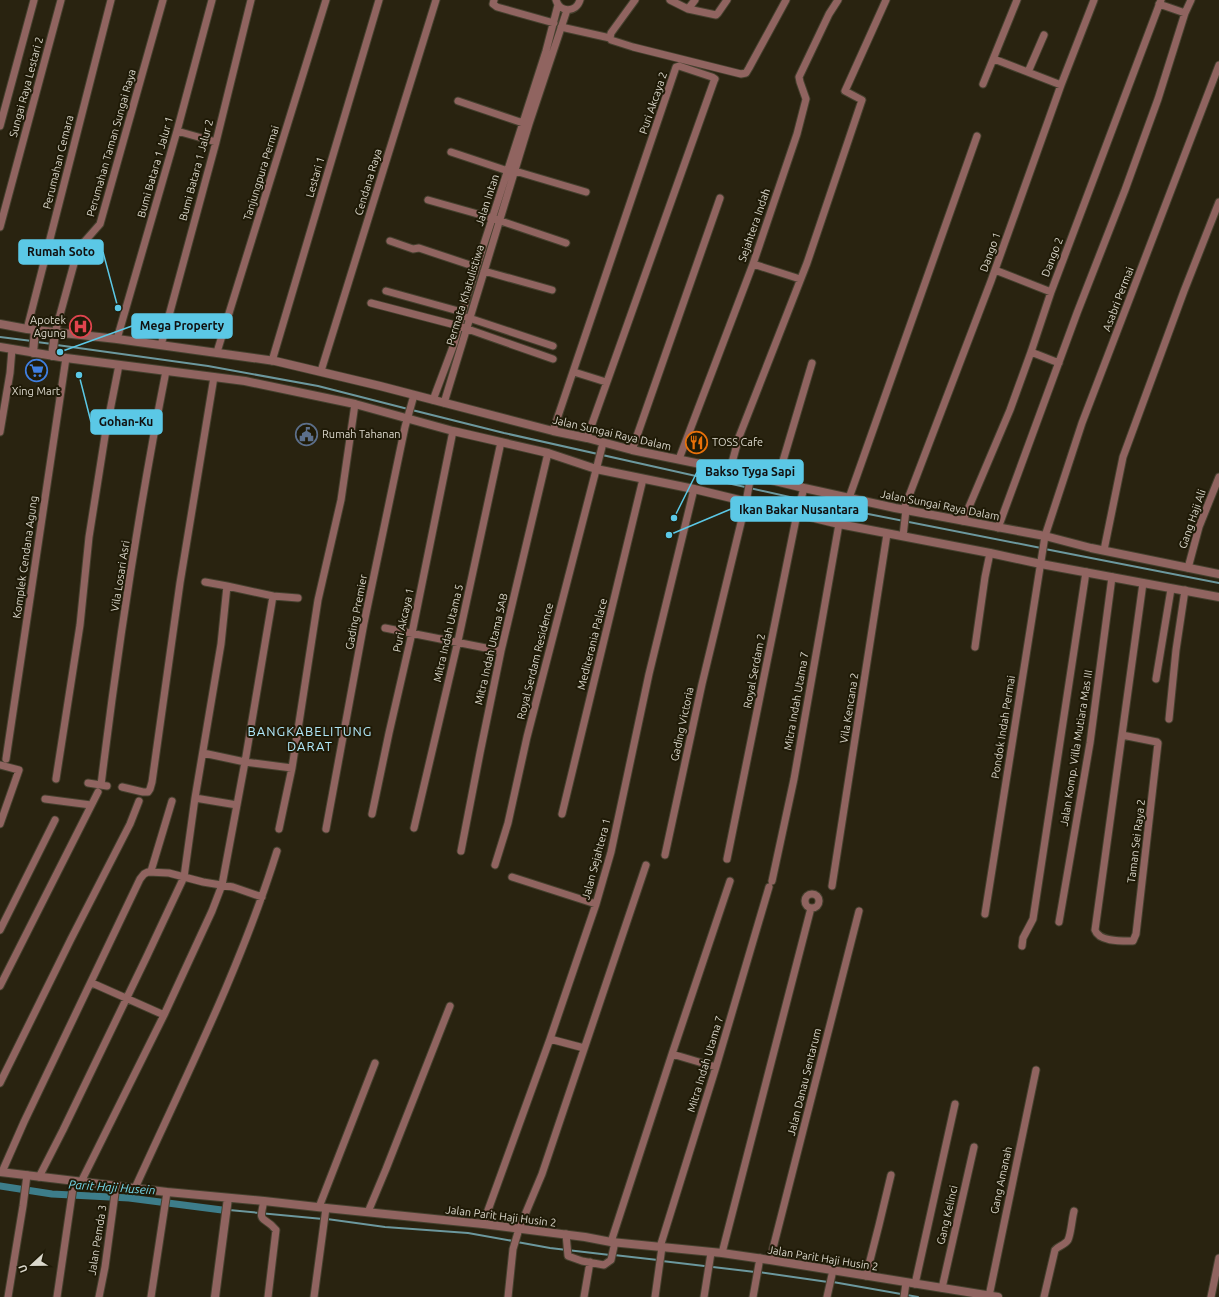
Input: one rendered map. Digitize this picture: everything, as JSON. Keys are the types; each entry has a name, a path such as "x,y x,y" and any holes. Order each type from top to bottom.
{"street":[{"path":"0,126 34,0"},
{"name":"Sungai Raya Lestari 2","path":"0,227 60,0"},
{"name":"Perumahan Cemara","path":"32,331 111,0"},
{"name":"Perumahan Taman Sungai Raya","path":"55,334 78,249 100,224 163,0"},
{"name":"Bumi Batara 1 Jalur 1","path":"117,339 177,131 212,0"},
{"name":"Bumi Batara 1 Jalur 2","path":"161,345 216,142 251,0"},
{"name":"Tanjungpura Permai","path":"217,352 326,0"},
{"name":"Lestari 1","path":"272,361 379,0"},
{"name":"Cendana Raya","path":"321,371 436,0"},
{"path":"494,0 493,4 496,7 554,23"},
{"path":"557,2 563,9 567,10 578,6 580,0"},
{"path":"610,38 611,33 635,0"},
{"path":"670,0 688,9 716,14 727,0"},
{"path":"688,9 694,0"},
{"path":"561,27 610,38 614,42 741,74 746,73 786,0"},
{"name":"Sejahtera Indah","path":"679,459 753,264 797,134 806,99 799,76 829,14 838,0"},
{"path":"730,470 739,437 800,279 862,100 845,91 886,0"},
{"path":"983,84 1017,0"},
{"name":"Dango 1","path":"903,533 905,511 995,270 1061,85 1094,0"},
{"path":"998,528 1125,190 1158,99 1185,13 1191,0"},
{"path":"458,101 526,124 554,23 557,2"},
{"path":"1160,2 1185,13"},
{"name":"Dango 2","path":"963,521 1010,410 1051,292 1160,2"},
{"name":"Permata Khatulistiwa","path":"444,403 462,327 469,318 500,221 511,171 526,124 567,10"},
{"path":"1028,72 1044,35"},
{"path":"994,59 1061,85"},
{"name":"Asabri Permai","path":"1045,540 1082,423 1219,65"},
{"name":"Puri Akcaya 2","path":"553,432 676,67 679,66 715,79 587,438"},
{"path":"177,131 216,142"},
{"path":"849,498 977,136"},
{"path":"451,152 586,192"},
{"name":"Jalan Intan","path":"433,400 462,327 462,314 476,267 492,218 511,171"},
{"path":"632,450 720,198"},
{"path":"428,200 492,218 566,243"},
{"path":"1104,550 1123,457 1184,291 1219,202"},
{"path":"390,241 413,249 419,248 476,267"},
{"path":"753,264 800,279"},
{"path":"995,270 1051,292"},
{"path":"484,271 552,290"},
{"path":"386,291 462,314 469,318 553,346"},
{"path":"371,303 462,327 553,359"},
{"name":"Jalan Sungai Raya Dalam","path":"0,324 55,334 117,339 217,352 321,371 413,397 433,400 553,432 587,438 603,446 632,450 730,470 751,477 777,481 803,491 849,498 905,511 998,528 1045,540 1104,550 1219,574"},
{"path":"32,331 33,350"},
{"path":"53,352 55,334"},
{"path":"0,347 53,352 66,358 266,385 355,404 453,431 548,453 643,479 694,489 839,524 887,534 903,533 990,553 1041,561 1086,572 1219,597"},
{"path":"0,432 10,373 12,349"},
{"path":"1031,352 1059,363"},
{"name":"Komplek Cendana Agung","path":"6,759 66,358"},
{"path":"777,481 812,363"},
{"path":"56,779 80,625 89,537 105,436 119,364"},
{"name":"Vila Losari Asri","path":"102,787 108,729 148,464 166,371"},
{"path":"574,372 606,382"},
{"path":"122,787 148,792 152,782 180,583 214,377"},
{"name":"Gading Premier","path":"326,829 364,623 407,418 413,397"},
{"path":"279,829 292,768 318,600 341,500 355,404"},
{"name":"Puri Akcaya 1","path":"372,814 388,733 412,633 453,431"},
{"name":"Mitra Indah Utama 5","path":"414,828 458,641 501,442"},
{"name":"Royal Serdam Residence","path":"495,865 508,823 527,737 603,446"},
{"name":"Mitra Indah Utama 5AB","path":"461,851 501,651 548,453"},
{"name":"Gading Victoria","path":"664,855 702,684 751,477"},
{"name":"Gang Haji Ali","path":"1188,568 1199,527 1219,477"},
{"name":"Mediterania Palace","path":"562,814 643,479"},
{"name":"Jalan Sejahtera 1","path":"483,1224 550,1039 596,904 610,852 649,674 694,489"},
{"name":"Royal Serdam 2","path":"727,859 797,514 803,491"},
{"name":"Mitra Indah Utama 7","path":"655,1297 661,1250 770,884 794,779 839,524"},
{"name":"Vila Kencana 2","path":"832,886 887,534"},
{"name":"Pondok Indah Permai","path":"985,914 1045,540"},
{"path":"975,647 990,553"},
{"path":"1022,946 1023,938 1033,919 1086,572"},
{"name":"Jalan Komp. Villa Mutiara Mas III","path":"1059,922 1090,743 1112,577"},
{"path":"205,582 273,596 298,598"},
{"name":"Taman Sei Raya 2","path":"1122,735 1158,743 1136,934 1132,941 1104,938 1096,933 1122,735 1143,583"},
{"path":"39,1177 151,950 184,877 202,753 221,644 227,586"},
{"path":"1156,679 1172,589"},
{"path":"1169,719 1176,650 1185,590"},
{"path":"57,1297 73,1192 77,1181 164,1015 212,911 222,885 245,762 273,596"},
{"path":"385,628 458,641 501,651"},
{"path":"202,753 245,762 292,768"},
{"path":"0,765 19,770 0,824"},
{"path":"0,986 91,805 102,787 88,783"},
{"path":"195,798 237,805"},
{"path":"45,799 91,805"},
{"path":"0,1083 130,824 139,801"},
{"path":"152,871 172,801"},
{"path":"0,930 55,820"},
{"path":"135,1188 213,1016 262,897 277,851"},
{"path":"508,1297 513,1249 516,1238 542,1174 646,865"},
{"path":"1,1172 92,983 140,879 144,874 152,871 170,873 233,887 262,897"},
{"path":"512,877 596,904"},
{"path":"566,1234 568,1256 582,1261 604,1265 611,1260 613,1245 672,1054 730,881"},
{"path":"722,1253 811,908"},
{"name":"Jalan Danau Sentarum","path":"770,1260 859,910"},
{"path":"92,983 164,1015"},
{"path":"368,1212 450,1006"},
{"path":"550,1039 584,1048"},
{"path":"672,1054 716,1067"},
{"path":"314,1297 324,1225 323,1210 375,1063"},
{"name":"Gang Amanah","path":"989,1296 1036,1070"},
{"path":"916,1284 955,1104"},
{"name":"Gang Kelinci","path":"942,1288 974,1147"},
{"name":"Jalan Parit Haji Husin 2","path":"1,1172 167,1192 227,1202 264,1203 323,1210 368,1212 566,1234 613,1245 711,1256 722,1253 760,1258 832,1272 866,1276 905,1290 916,1284 942,1288 957,1294 998,1297"},
{"path":"8,1297 27,1175"},
{"path":"866,1276 891,1175"},
{"name":"Jalan Pemda 3","path":"99,1297 105,1268 116,1186"},
{"path":"152,1297 167,1192"},
{"path":"215,1297 227,1202"},
{"path":"264,1203 261,1217 276,1230 268,1297"},
{"path":"1044,1297 1055,1250 1057,1247 1064,1244 1068,1239 1074,1211"},
{"path":"704,1297 711,1256"},
{"path":"753,1297 760,1258"},
{"path":"1211,1297 1219,1258"},
{"path":"584,1297 590,1262"},
{"path":"828,1297 832,1272"}],"waterway":[{"path":"0,337 32,341"},
{"path":"37,342 52,344"},
{"path":"57,345 208,366 318,386 408,409"},
{"path":"412,410 504,433 848,510 1041,548"},
{"path":"1045,549 1219,583"},
{"name":"Parit Haji Husein","path":"0,1186 52,1194 129,1198 222,1210"},
{"path":"229,1210 323,1219"},
{"path":"327,1219 385,1227 468,1233 513,1241"},
{"path":"517,1242 550,1248 610,1255"},
{"path":"614,1255 658,1260"},
{"path":"662,1261 755,1272"},
{"path":"759,1272 828,1282"},
{"path":"833,1282 918,1297"}],"place":[{"name":"Rumah Soto","path":"118,308"},
{"name":"Apotek Agung","path":"81,326"},
{"name":"Mega Property","path":"60,352"},
{"name":"Xing Mart","path":"36,371"},
{"name":"Gohan-Ku","path":"79,375"},
{"name":"Rumah Tahanan","path":"307,434"},
{"name":"TOSS Cafe","path":"697,442"},
{"name":"Bakso Tyga Sapi","path":"674,518"},
{"name":"Ikan Bakar Nusantara","path":"669,535"}],"district":[{"name":"BANGKABELITUNG DARAT","path":"310,738"}]}
